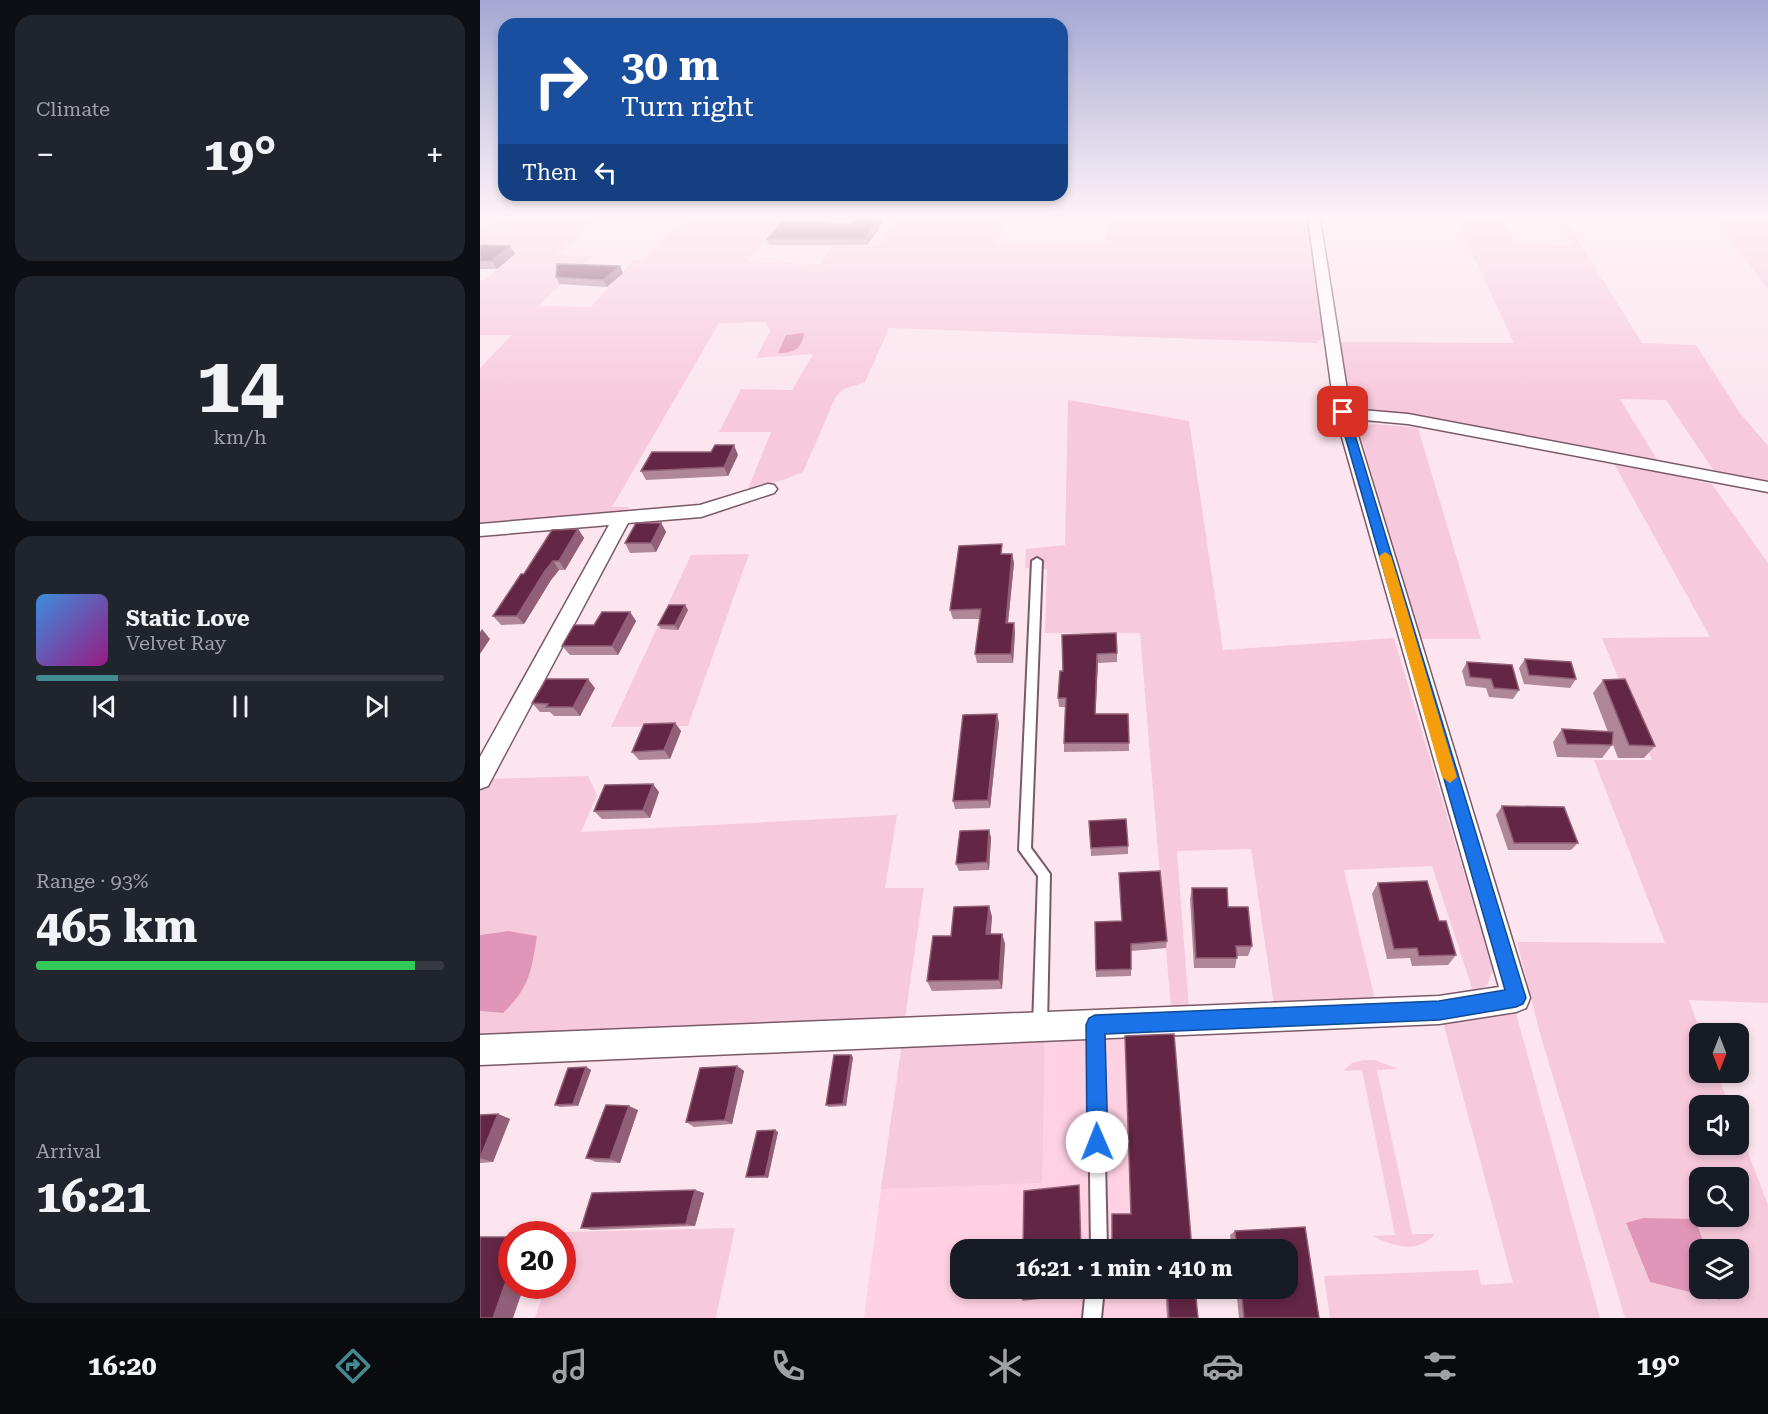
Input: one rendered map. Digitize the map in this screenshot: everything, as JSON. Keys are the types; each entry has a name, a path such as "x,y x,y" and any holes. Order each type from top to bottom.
{"street":[{"path":"480,1050 1439,1010 1516,998 1343,412 1323,281"},
{"path":"1343,412 1408,419 1768,487"},
{"path":"480,530 701,511 768,489"},
{"path":"480,779 621,519"}],"lane":[{"path":"1037,561 1025,850 1044,874 1040,1027"},
{"path":"1095,1025 1099,1239"},
{"path":"1092,1318 1094,1299"}],"shaded area":[{"path":"480,281 566,281 538,306 590,307 615,281 1316,281 1324,336 1317,343 889,328 865,382 844,389 836,396 803,472 748,489 771,432 719,432 741,389 792,390 813,354 756,358 770,331 766,322 719,323 612,507 629,507 626,512 480,523 480,368 512,335 480,335"},
{"path":"1485,281 1603,281 1642,343 1696,345 1740,413 1768,446 1768,483 1716,474 1666,400 1620,399 1659,463 1364,411 1348,401 1339,342 1514,343"},
{"path":"1761,281 1768,281 1768,290"},
{"path":"804,333 796,349 778,353 786,335"},
{"path":"1068,400 1189,421 1223,650 1394,638 1493,970 1487,985 1474,994 1432,866 1344,870 1375,999 1274,1004 1251,849 1177,851 1189,1008 1171,1009 1140,633 1045,633 1047,569 1025,568 1026,549 1065,545"},
{"path":"1374,424 1418,428 1481,639 1419,639 1358,426"},
{"path":"1613,462 1712,484 1768,563 1768,1003 1689,1000 1697,1023 1689,1023 1689,1083 1721,1083 1725,1095 1689,1095 1689,1155 1749,1155 1768,1205 1768,1318 1625,1318 1539,1030 1517,942 1665,943 1594,760 1652,760 1602,638 1710,637","holes":["1689,1167 1749,1167 1749,1227 1698,1227 1702,1239 1749,1239 1749,1299 1689,1299 1689,1292 1650,1282 1626,1224 1643,1218 1689,1220"]},
{"path":"749,554 688,726 611,727 691,555"},
{"path":"588,776 597,795 581,832 897,815 885,888 924,888 905,1018 480,1035 480,1011 503,1013 508,931 480,935 480,792 486,779"},
{"path":"508,931 537,936 528,978 519,995 503,1013 480,1011 480,935"},
{"path":"1516,1013 1600,1318 1330,1318 1324,1276 1478,1270 1481,1285 1513,1283 1443,1022"},
{"path":"1170,1032 1188,1239 950,1239 950,1299 1193,1299 1195,1318 864,1318 881,1189 1041,1183 1045,1035"},
{"path":"1045,1035 1042,1183 881,1189 902,1043"},
{"path":"1375,1060 1398,1069 1377,1070 1412,1234 1435,1234 1421,1244 1405,1247 1373,1236 1395,1235 1362,1070 1343,1071 1352,1063"},
{"path":"1643,1218 1689,1219 1689,1227 1698,1227 1702,1239 1689,1239 1689,1292 1650,1282 1626,1223"},
{"path":"735,1228 716,1318 535,1318 542,1299 576,1299 576,1232"}],"building":[{"path":"715,445 734,445 724,467 641,471 652,452 711,452"},
{"path":"636,523 661,523 651,543 625,543"},
{"path":"578,529 559,561 553,561 545,571 517,616 493,616 521,574 524,574 552,530"},
{"path":"1002,544 1001,554 1012,554 1006,623 1014,623 1011,654 975,654 981,609 950,610 959,546"},
{"path":"669,605 685,605 675,625 658,625"},
{"path":"602,612 630,612 612,646 562,646 574,625 594,625"},
{"path":"1116,633 1117,653 1097,654 1095,714 1128,714 1129,743 1064,743 1066,698 1058,698 1060,671 1063,671 1062,635"},
{"path":"1525,659 1571,662 1576,679 1529,675"},
{"path":"1467,662 1512,665 1519,690 1494,688 1491,679 1470,677"},
{"path":"546,679 588,679 573,707 546,707 548,704 532,703"},
{"path":"1625,679 1655,746 1629,745 1603,680"},
{"path":"997,714 988,800 953,801 963,715"},
{"path":"675,723 664,750 632,752 644,724"},
{"path":"1562,729 1613,732 1612,745 1567,744"},
{"path":"653,784 643,810 594,811 605,785"},
{"path":"1502,806 1564,807 1578,843 1514,843"},
{"path":"1126,819 1128,846 1091,848 1089,821"},
{"path":"989,830 987,862 956,864 960,831"},
{"path":"1160,871 1167,941 1131,944 1131,969 1096,970 1095,922 1122,921 1119,873"},
{"path":"1427,881 1439,921 1446,921 1456,955 1419,956 1417,948 1394,949 1378,883"},
{"path":"1192,888 1227,888 1228,907 1248,907 1252,946 1236,946 1237,958 1196,958"},
{"path":"989,906 986,934 1002,934 999,980 927,981 933,936 951,936 954,907"},
{"path":"1174,1034 1191,1239 1112,1239 1112,1214 1131,1214 1125,1036"},
{"path":"834,1055 851,1055 843,1104 826,1105"},
{"path":"737,1066 725,1120 686,1122 700,1068"},
{"path":"586,1067 573,1104 555,1105 568,1068"},
{"path":"606,1105 629,1106 610,1159 586,1158"},
{"path":"498,1114 480,1158 480,1115"},
{"path":"775,1130 765,1176 746,1177 757,1131"},
{"path":"1079,1185 1081,1239 1023,1239 1024,1191"},
{"path":"695,1190 686,1224 581,1228 592,1193"},
{"path":"1305,1227 1319,1318 1244,1318 1242,1299 1298,1299 1298,1239 1236,1239 1235,1231"},
{"path":"480,1237 498,1237 500,1299 493,1318 480,1318"},
{"path":"1168,1299 1196,1299 1198,1318 1169,1318"}],"slow traffic":[{"path":"1385,556 1450,777"}],"route":[{"path":"1097,1142 1095,1025 1439,1010 1516,998 1343,412"}]}
